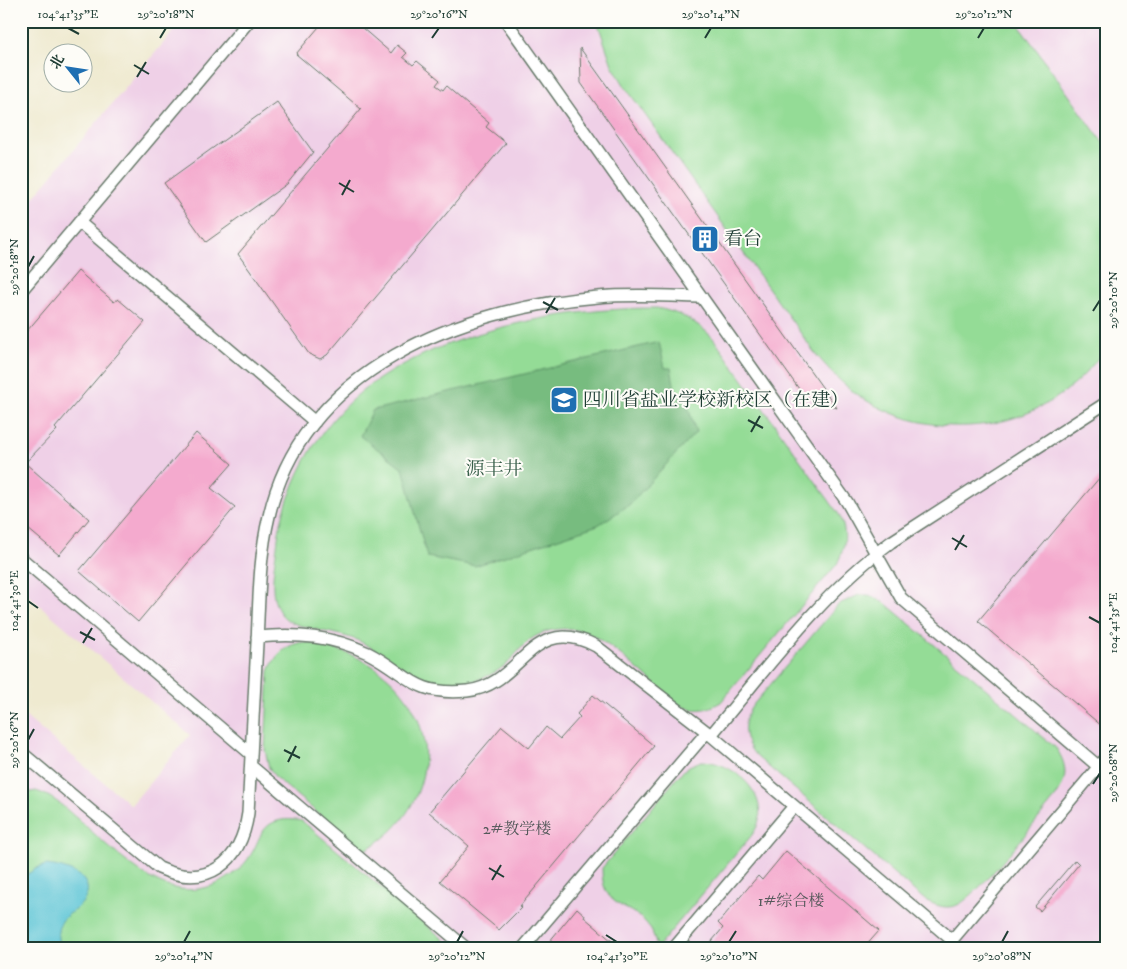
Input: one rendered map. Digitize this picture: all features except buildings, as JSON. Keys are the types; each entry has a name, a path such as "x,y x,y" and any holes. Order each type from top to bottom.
{"lane":[{"path":"21,291 249,21"},
{"path":"257,638 299,635 318,636 370,654 417,685 432,690 452,691 470,690 506,675 531,649 541,643 555,638 584,640 596,646 709,733 953,944 1102,763 901,598 847,502 506,21"},
{"path":"79,222 315,422"},
{"path":"24,759 159,868 168,873 191,876 216,869 225,863 240,847 247,823 263,550 269,514 291,458 315,422 341,393 392,355 465,325 521,309 598,297 646,295 702,297"},
{"path":"523,948 820,606 857,568 876,553 1105,405"},
{"path":"21,558 466,948"},
{"path":"674,948 794,806"}],"shaded area":[{"name":"四川省盐业学校新校区（在建）","path":"182,21 1106,21 1106,948 21,948 21,713 131,805 190,735 21,589 21,212"}],"green space":[{"path":"597,21 1016,21 1106,147 1106,348 1078,381 1048,403 1021,415 992,423 963,426 933,424 904,417 876,406 851,390 836,377 814,352 626,88 612,65"},
{"path":"657,308 688,318 713,338 838,513 845,538 837,564 721,702 700,710 679,705 636,667 602,641 591,635 574,630 547,631 531,639 497,671 483,678 468,682 445,684 433,682 410,673 359,641 300,625 286,619 280,612 274,595 273,575 279,532 288,498 303,464 319,437 349,402 361,392 392,371 426,353 502,327 542,318 582,313"},
{"name":"源丰井","path":"659,342 665,368 671,368 676,395 685,398 696,432 629,505 598,525 475,566 427,557 403,468 360,436 373,410"},
{"path":"859,595 869,595 885,603 1056,748 1063,761 1064,779 1055,798 991,875 977,890 955,906 943,907 925,900 756,756 751,750 746,737 746,718 753,705 839,604"},
{"path":"302,642 327,647 351,655 363,660 384,674 411,704 421,727 425,751 423,775 415,798 403,818 385,837 363,851 276,778 269,768 265,750 269,671 285,648"},
{"path":"701,761 727,768 739,775 749,785 760,809 758,822 752,835 657,948 652,932 644,921 609,896 604,885 602,868 680,774 689,766"},
{"path":"36,791 52,798 138,870 166,886 180,889 191,890 212,886 231,876 247,860 261,834 269,825 281,820 302,821 454,948 21,948 21,794"}],"water":[{"path":"46,865 60,867 81,877 86,883 86,897 61,922 58,937 60,948 21,948 21,878"}],"place":[{"name":"看台","path":"705,239"},
{"name":"四川省盐业学校新校区（在建）","path":"564,400"}]}
